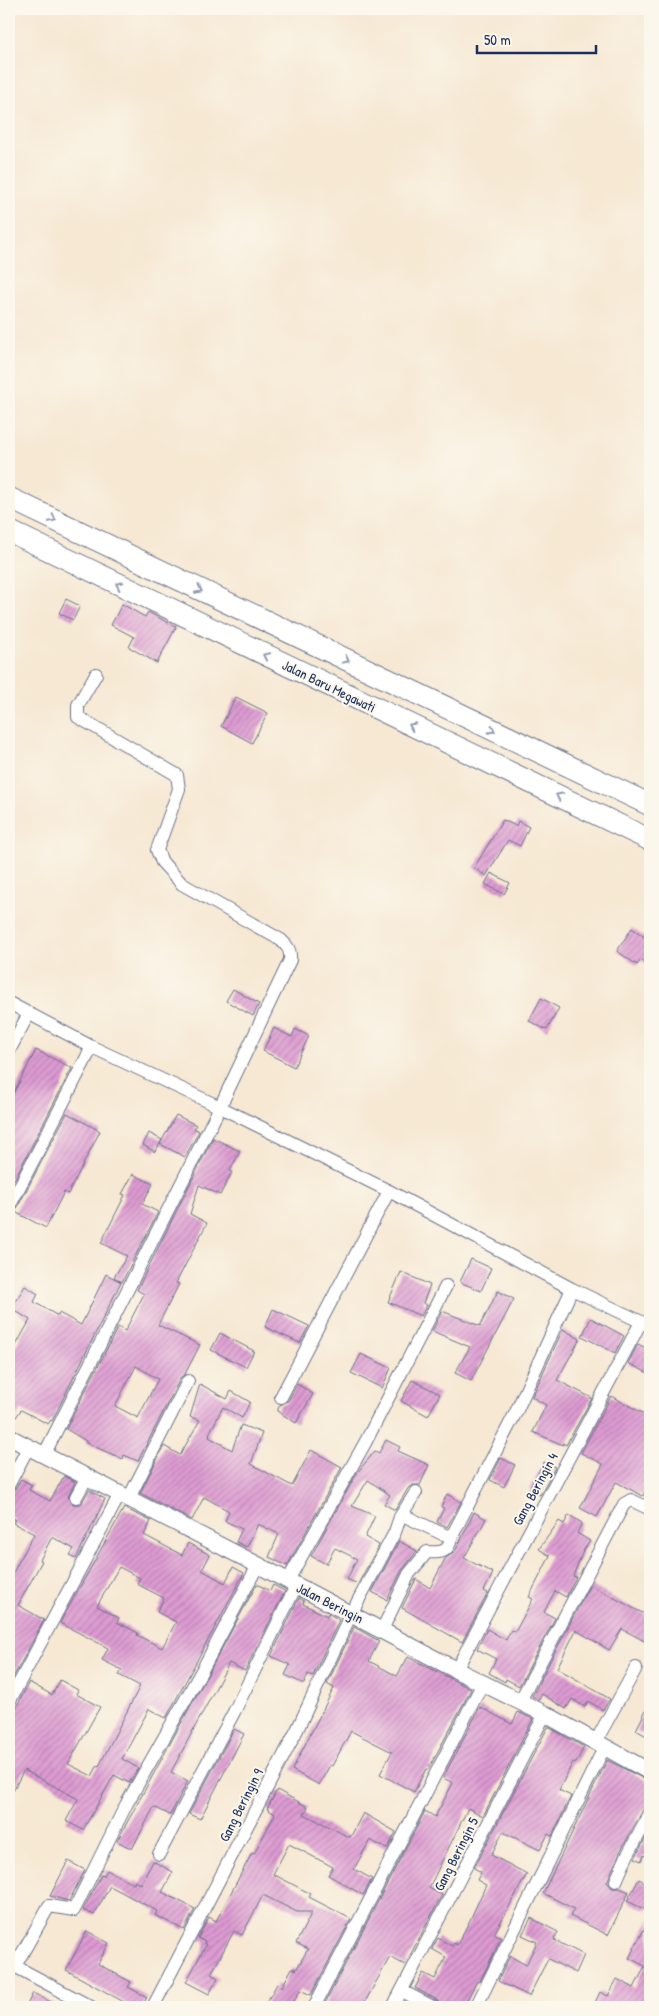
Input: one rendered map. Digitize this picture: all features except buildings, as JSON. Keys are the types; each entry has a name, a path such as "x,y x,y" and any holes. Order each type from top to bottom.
{"highway":[{"path":"9,498 650,805"},
{"name":"Jalan Baru Megawati","path":"9,531 589,810 648,833"},
{"path":"589,810 601,782"}],"street":[{"path":"44,1455 220,1106 290,960 288,947 281,940 182,884 162,862 157,850 179,789 177,775 78,717 78,706 96,674"},
{"path":"9,1003 92,1047 220,1106 388,1191 572,1288 646,1324"},
{"path":"9,1051 30,1013"},
{"path":"9,1207 92,1047"},
{"path":"281,1397 388,1191"},
{"path":"159,1854 234,1712 292,1584 446,1286"},
{"path":"382,1630 412,1568 427,1552 440,1553 445,1551 450,1543 516,1412 572,1288"},
{"name":"Gang Beringin 4","path":"456,1670 646,1324"},
{"path":"9,1702 188,1381"},
{"name":"Jalan Beringin","path":"9,1437 258,1565 482,1684 545,1714 650,1772"},
{"path":"9,1484 28,1448"},
{"path":"76,1498 87,1477"},
{"name":"Gang Beringin 9","path":"153,2007 297,1730 351,1614 395,1532 400,1517 416,1492"},
{"path":"520,1702 624,1504 631,1500 650,1509"},
{"path":"400,1517 405,1516 451,1538"},
{"path":"91,2007 12,1964 49,1906 74,1910 126,1805 200,1674 258,1565"},
{"path":"476,2007 636,1668"},
{"path":"314,2007 482,1684"},
{"name":"Gang Beringin 5","path":"393,2007 545,1714"},
{"path":"616,1881 627,1856 650,1814"},
{"path":"402,1991 433,2007"}]}
